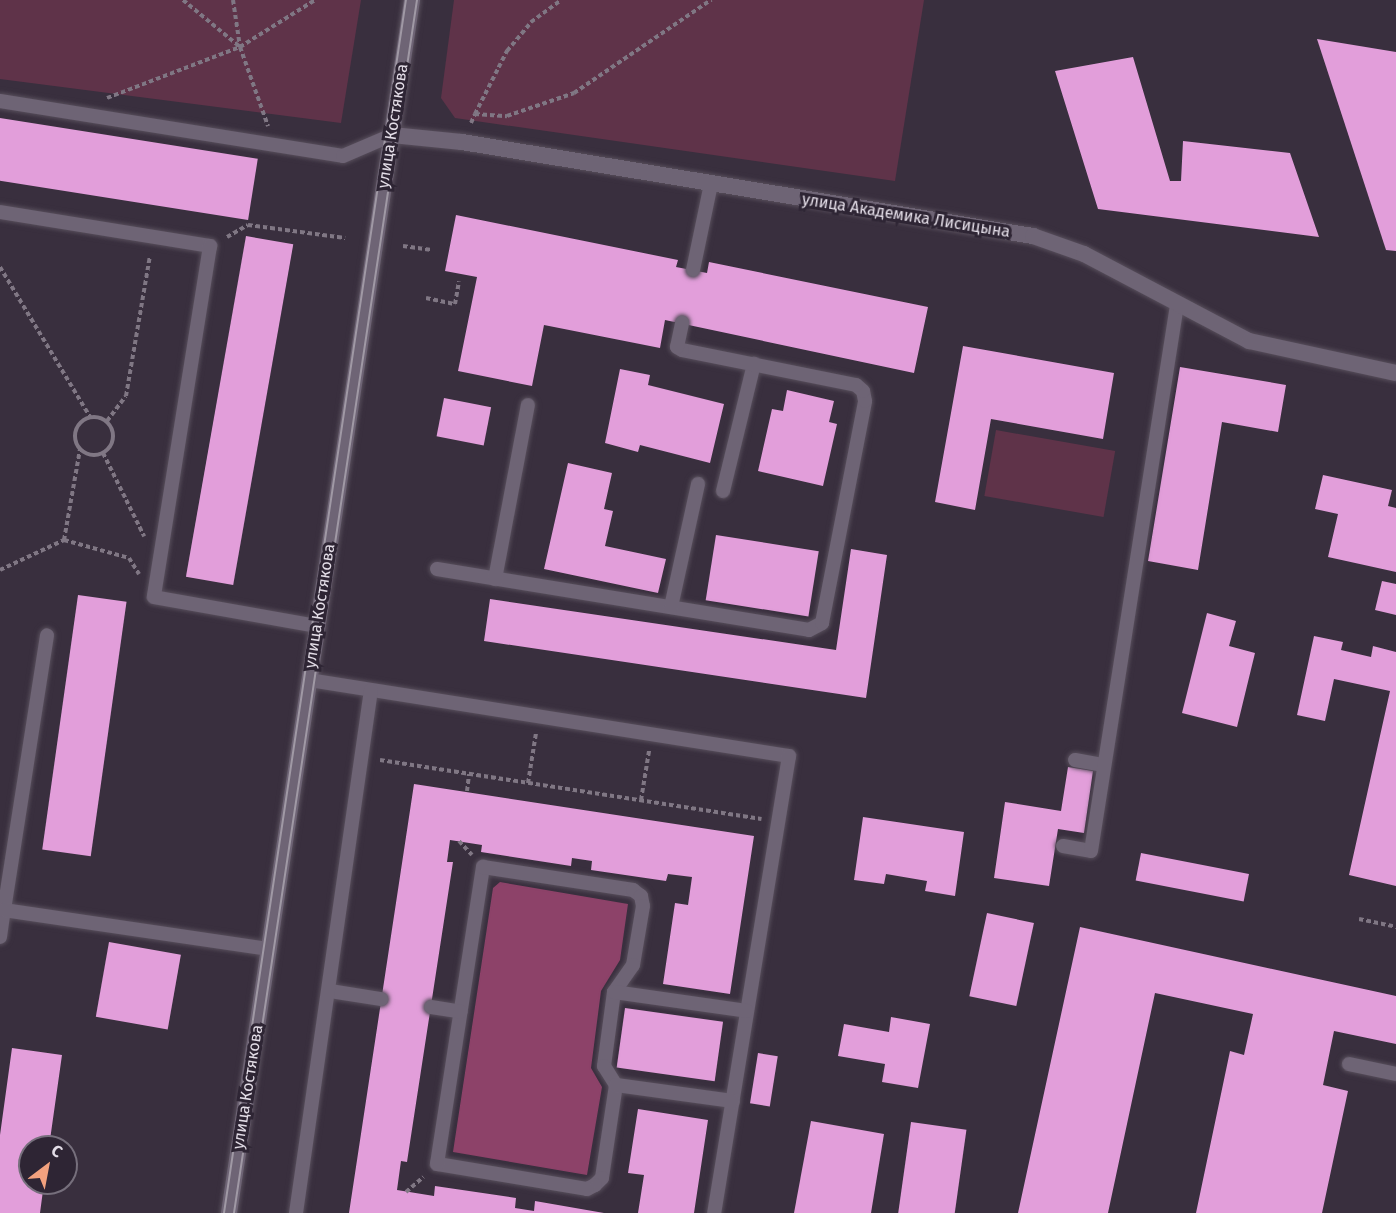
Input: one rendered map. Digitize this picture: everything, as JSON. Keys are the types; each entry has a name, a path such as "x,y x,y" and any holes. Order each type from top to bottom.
{"street":[{"name":"улица Костякова","path":"229,1213 412,0"},
{"name":"улица Академика Лисицына","path":"392,135 462,142 1033,236 1084,254 1248,341 1396,373"}],"lane":[{"path":"0,102 343,156 392,135"},
{"path":"693,270 711,184"},
{"path":"0,212 210,246 154,597 317,626"},
{"path":"1063,846 1091,850 1177,305"},
{"path":"437,569 809,630 822,623 865,401 863,391 856,385 677,347 682,323"},
{"path":"723,491 754,364"},
{"path":"495,579 528,405"},
{"path":"671,607 698,484"},
{"path":"0,937 47,635"},
{"path":"309,680 789,756 714,1213"},
{"path":"296,1213 365,758 371,690"},
{"path":"1075,760 1104,765"},
{"path":"483,867 633,890 641,896 633,965 614,992 604,1066 616,1085 602,1178 587,1189 437,1164 483,867"},
{"path":"4,910 269,949"},
{"path":"330,991 381,999"},
{"path":"614,992 747,1011"},
{"path":"431,1007 461,1012"},
{"path":"1349,1064 1396,1074"},
{"path":"616,1085 733,1101"}],"path":[{"path":"183,0 240,47"},
{"path":"234,0 240,47 275,145"},
{"path":"102,100 240,47 315,0"},
{"path":"467,130 507,51 531,22 561,0"},
{"path":"475,114 507,116 574,93 711,0"},
{"path":"210,246 248,225 345,238"},
{"path":"107,421 126,396 153,236"},
{"path":"403,246 432,250"},
{"path":"0,267 90,417 107,421"},
{"path":"426,298 454,304 459,281"},
{"path":"90,417 77,427 75,436 80,448 90,455 103,453 114,436 107,421"},
{"path":"64,540 80,448"},
{"path":"103,453 158,564"},
{"path":"0,570 64,540 129,558 154,597"},
{"path":"528,783 538,717"},
{"path":"641,800 651,735"},
{"path":"365,758 778,821"},
{"path":"467,791 470,774"},
{"path":"1359,919 1396,927"}],"shaded area":[{"path":"0,0 361,0 341,123 0,79"},
{"path":"454,0 924,0 895,181 455,118 441,98"},
{"path":"996,430 1115,451 1104,517 984,496"},
{"path":"500,882 628,904 620,960 601,991 591,1068 602,1087 587,1175 453,1152 493,888"}],"building":[{"path":"1317,39 1396,52 1396,251 1386,250"},
{"path":"1133,57 1170,181 1181,181 1183,141 1290,153 1319,237 1098,209 1055,71"},
{"path":"0,118 258,159 248,220 0,181"},
{"path":"456,215 678,260 676,267 707,273 709,262 928,307 914,373 665,320 660,348 544,325 532,386 458,371 477,277 445,271"},
{"path":"246,236 293,244 233,585 186,577"},
{"path":"963,346 1114,373 1103,439 991,419 975,510 935,502"},
{"path":"1180,367 1286,385 1278,432 1222,422 1198,570 1148,561"},
{"path":"620,369 650,375 648,385 724,404 710,463 640,445 638,452 605,443"},
{"path":"787,390 834,401 829,422 837,424 823,486 758,471 772,409 783,411"},
{"path":"444,398 491,407 484,445 437,436"},
{"path":"568,463 612,473 604,509 613,511 605,546 666,559 658,593 544,569"},
{"path":"1323,475 1392,490 1388,506 1396,508 1396,572 1328,557 1338,514 1315,509"},
{"path":"716,535 819,551 808,616 706,600"},
{"path":"851,549 887,555 866,698 484,641 490,599 836,650"},
{"path":"1382,581 1396,584 1396,615 1375,610"},
{"path":"78,595 127,602 91,856 42,849"},
{"path":"1207,613 1236,621 1229,646 1255,653 1237,727 1182,713"},
{"path":"1314,636 1343,642 1341,650 1371,657 1373,646 1396,652 1396,886 1349,875 1390,691 1334,679 1325,721 1297,715"},
{"path":"1068,767 1093,771 1084,833 1058,829 1049,886 994,878 1005,802 1061,811"},
{"path":"414,784 754,836 730,994 663,984 675,903 688,905 692,877 668,874 666,881 591,870 592,861 572,858 571,866 481,852 482,845 450,840 447,862 453,862 407,1162 401,1161 397,1190 434,1196 435,1186 516,1198 515,1208 534,1211 535,1201 604,1213 349,1213"},
{"path":"863,817 964,832 955,896 925,891 927,881 886,874 884,884 854,880"},
{"path":"1141,853 1249,874 1244,901 1136,880"},
{"path":"987,913 1034,923 1016,1006 969,996"},
{"path":"1080,927 1396,996 1396,1044 1334,1031 1323,1085 1348,1091 1322,1213 1196,1213 1230,1051 1244,1055 1253,1014 1155,993 1108,1213 1018,1213"},
{"path":"109,942 181,955 168,1030 96,1017"},
{"path":"625,1008 723,1022 715,1081 617,1067"},
{"path":"891,1017 930,1024 918,1088 882,1082 885,1064 838,1056 844,1024 889,1032"},
{"path":"12,1048 62,1055 51,1135 18,1135 18,1195 42,1195 40,1213 0,1213 0,1135"},
{"path":"758,1053 778,1056 770,1107 750,1103"},
{"path":"638,1109 708,1120 694,1213 638,1213 644,1175 628,1173"},
{"path":"811,1121 884,1134 871,1213 794,1213"},
{"path":"911,1122 966,1130 955,1213 898,1213"}],"tram line":[{"path":"224,1213 406,0"},
{"path":"234,1213 417,0"}]}
